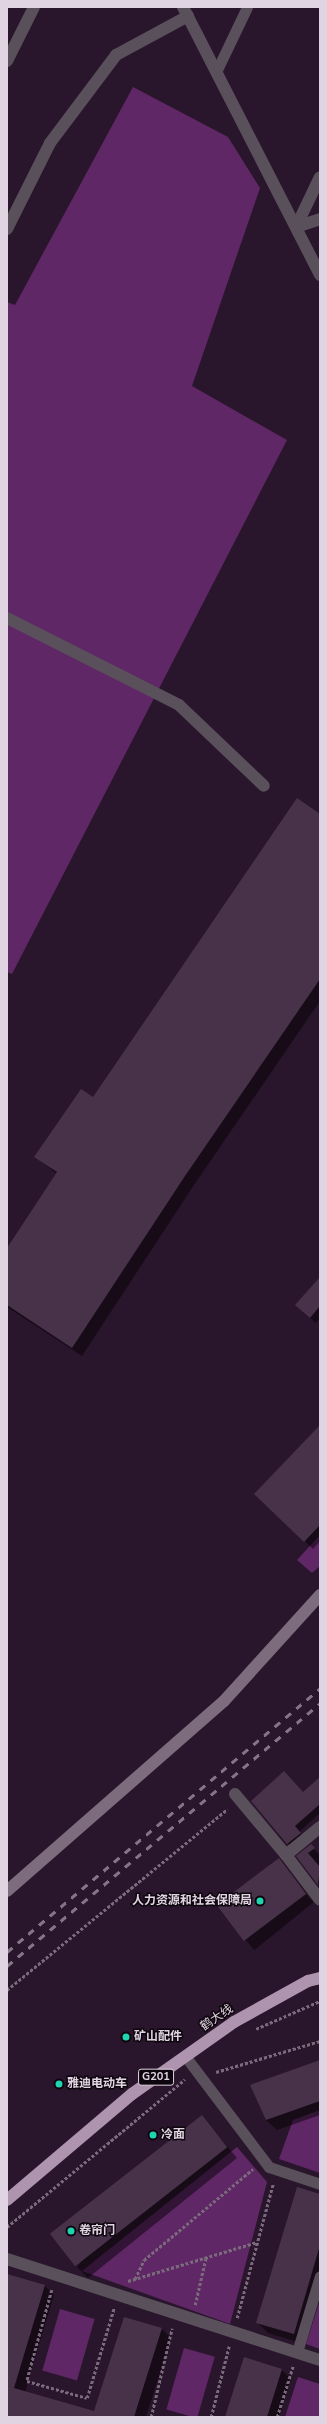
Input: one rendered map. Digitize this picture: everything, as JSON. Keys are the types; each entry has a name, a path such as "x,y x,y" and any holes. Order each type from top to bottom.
{"highway":[{"name":"鹤大线","path":"7,2200 132,2094 234,2022 319,1975"}],"street":[{"path":"7,61 34,7"},
{"path":"7,229 50,143 116,55 186,12 320,275"},
{"path":"296,227 320,177"},
{"path":"296,227 320,219"},
{"path":"7,618 180,705 264,786"},
{"path":"7,1891 224,1701 320,1595"},
{"path":"237,1797 286,1855 320,1900"},
{"path":"286,1855 320,1827"},
{"path":"7,2259 320,2360"}],"lane":[{"path":"216,72 247,7"},
{"path":"185,2056 269,2167 320,2184"},
{"path":"297,2352 320,2276"}],"path":[{"path":"7,1990 237,1797"},
{"path":"249,2032 320,2001"},
{"path":"7,2226 181,2082 198,2073 320,2041"},
{"path":"181,2082 198,2073"},
{"path":"135,2279 144,2260 264,2160"},
{"path":"211,2417 277,2170"},
{"path":"56,2275 27,2381 87,2398 121,2283 257,2242"},
{"path":"192,2319 206,2257"},
{"path":"151,2417 176,2314"},
{"path":"277,2417 297,2352"}],"shaded area":[{"path":"133,87 228,137 260,188 192,386 287,440 12,974 7,972 7,302 15,305"},
{"path":"320,1535 320,1566 312,1573 297,1560"},
{"path":"320,2110 320,2173 279,2159 293,2120"},
{"path":"237,2147 267,2182 230,2324 82,2271"},
{"path":"320,2300 320,2349 306,2344"},
{"path":"60,2309 95,2319 77,2380 42,2371"},
{"path":"184,2348 215,2357 198,2417 166,2410"},
{"path":"298,2377 320,2384 320,2417 285,2417"}],"building":[{"path":"297,798 320,814 320,979 185,1176 72,1348 7,1305 7,1248 57,1172 34,1157 81,1089 93,1097"},
{"path":"320,1277 320,1306 310,1318 295,1305"},
{"path":"320,1425 320,1525 304,1542 254,1494"},
{"path":"284,1771 303,1792 320,1777 320,1804 295,1826 301,1833 287,1844 251,1801"},
{"path":"311,1844 315,1848 308,1853 320,1867 318,1885 296,1856"},
{"name":"人力资源和社会保障局","path":"279,1858 306,1894 244,1941 217,1905"},
{"path":"320,2060 320,2101 266,2120 250,2085"},
{"path":"202,2115 227,2147 75,2266 50,2234"},
{"path":"297,2187 320,2194 320,2245 294,2334 256,2323"},
{"path":"7,2274 45,2285 14,2388 94,2411 124,2317 162,2328 134,2417 7,2417"},
{"path":"244,2357 282,2369 267,2417 225,2417"}],"railway":[{"path":"7,1952 320,1688"},
{"path":"7,1966 320,1703"}],"place":[{"name":"人力资源和社会保障局","path":"260,1901"},
{"name":"矿山配件","path":"126,2037"},
{"name":"雅迪电动车","path":"59,2084"},
{"name":"冷面","path":"153,2135"},
{"name":"卷帘门","path":"71,2231"}]}
